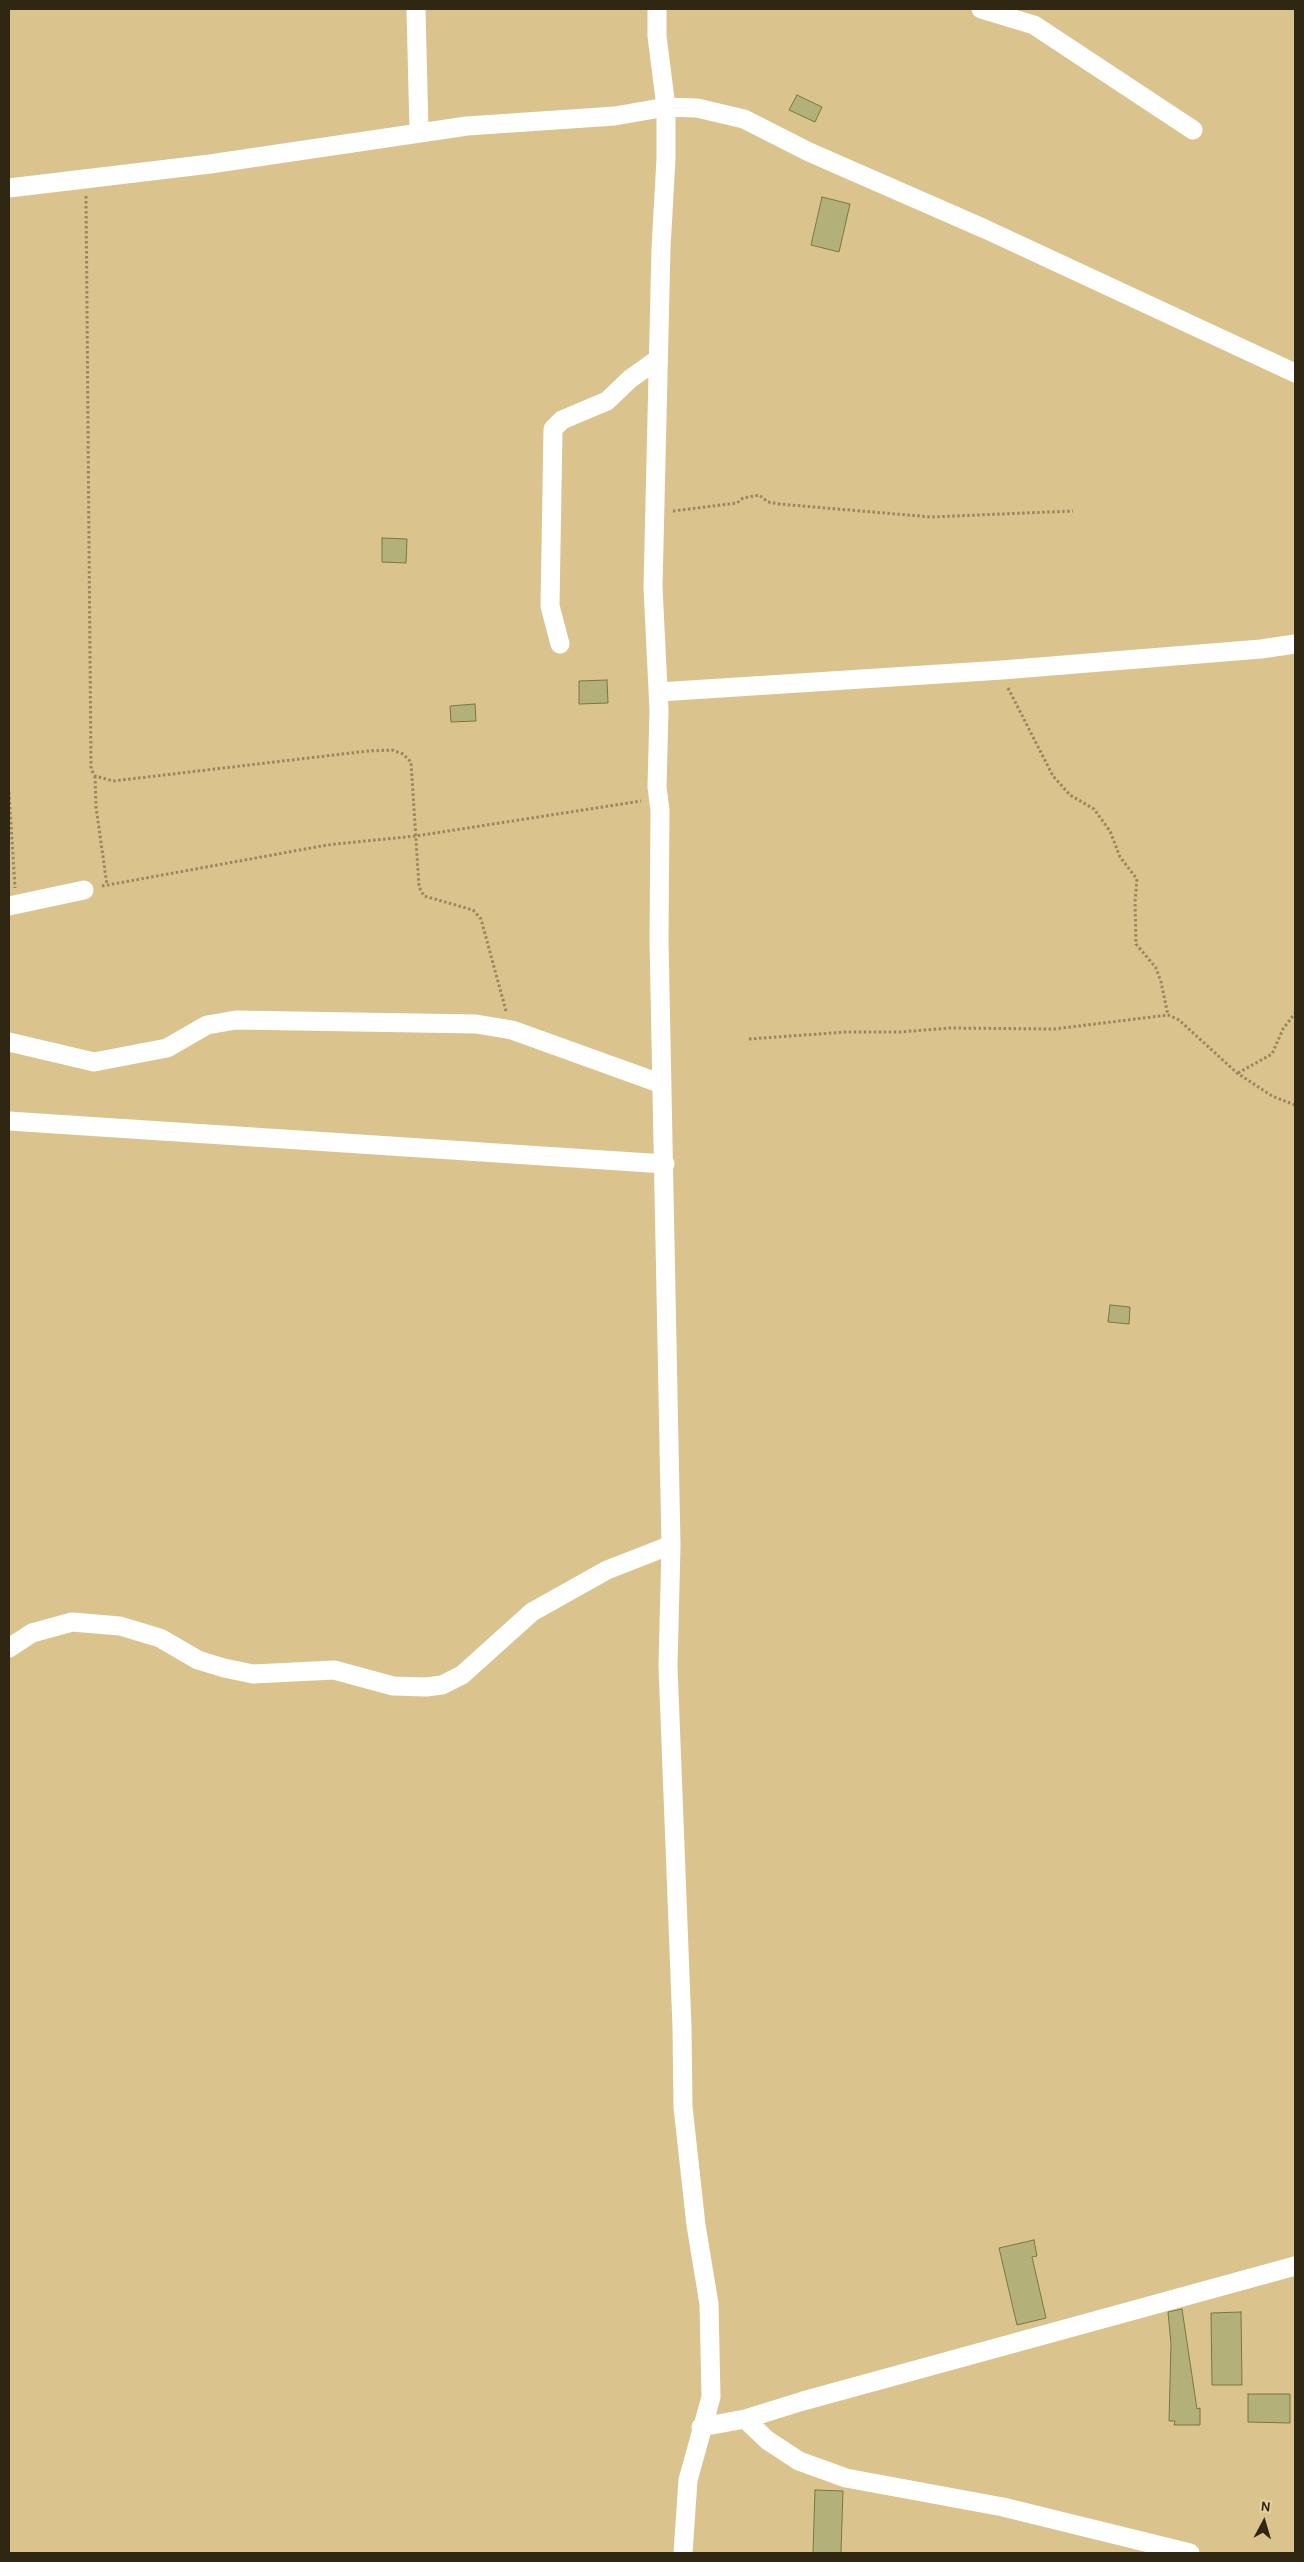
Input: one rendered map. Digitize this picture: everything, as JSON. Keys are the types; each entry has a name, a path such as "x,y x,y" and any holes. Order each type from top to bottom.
{"street":[{"path":"416,9 418,132"},
{"path":"657,9 657,36 666,107 665,207 661,248 653,587 659,692 658,798 662,1084 671,1544 668,1666 682,2027 683,2107 696,2225 709,2304 711,2396 688,2480 683,2553"},
{"path":"981,9 1037,17 1193,130"},
{"path":"9,188 210,164 466,126 616,116 666,107 697,108 744,119 809,152 985,229 1295,373"},
{"path":"560,644 550,606 553,429 562,420 607,401 630,379 658,359"},
{"path":"659,692 1002,670 1260,650 1295,644"},
{"path":"13,904 84,890"},
{"path":"9,1042 94,1062 167,1048 206,1025 236,1020 476,1024 512,1030 662,1084"},
{"path":"9,1121 664,1164"},
{"path":"9,1648 32,1633 72,1622 120,1626 160,1638 198,1660 253,1674 334,1670 393,1686 426,1687 442,1685 462,1675 532,1612 607,1570 671,1544"},
{"path":"701,2427 746,2419 803,2401 1295,2266"},
{"path":"746,2419 767,2440 799,2461 846,2478 1003,2508 1190,2553"}],"path":[{"path":"85,180 91,769 94,776 107,885"},
{"path":"655,513 737,503 743,498 759,495 768,502 779,504 931,517 1073,511"},
{"path":"1002,670 1007,686 1053,776 1070,795 1094,810 1110,831 1120,858 1138,879 1135,902 1136,944 1156,968 1168,1014"},
{"path":"94,776 113,781 392,750 403,754 411,762 419,887 424,896 472,910 481,919 512,1030"},
{"path":"9,792 13,904"},
{"path":"84,890 327,845 416,836 658,798"},
{"path":"1237,1073 1272,1054 1283,1029 1295,1013"},
{"path":"750,1039 846,1032 900,1032 950,1028 1054,1029 1168,1014 1179,1020 1237,1073 1272,1096 1295,1105"}],"building":[{"path":"797,95 822,107 815,122 789,110"},
{"path":"822,197 850,204 839,252 811,245"},
{"path":"382,538 407,539 406,563 382,562"},
{"path":"607,680 608,703 579,704 579,681"},
{"path":"475,704 476,721 451,722 450,706"},
{"path":"1110,1305 1130,1307 1129,1324 1108,1322"},
{"path":"1034,2240 1037,2256 1032,2257 1046,2318 1017,2325 999,2248"},
{"path":"1182,2309 1197,2409 1200,2408 1200,2425 1174,2425 1175,2421 1169,2421 1171,2344 1168,2312"},
{"path":"1241,2312 1242,2385 1212,2385 1211,2313"},
{"path":"1248,2394 1290,2394 1290,2423 1248,2422"},
{"path":"815,2490 843,2491 841,2553 813,2553"}]}
